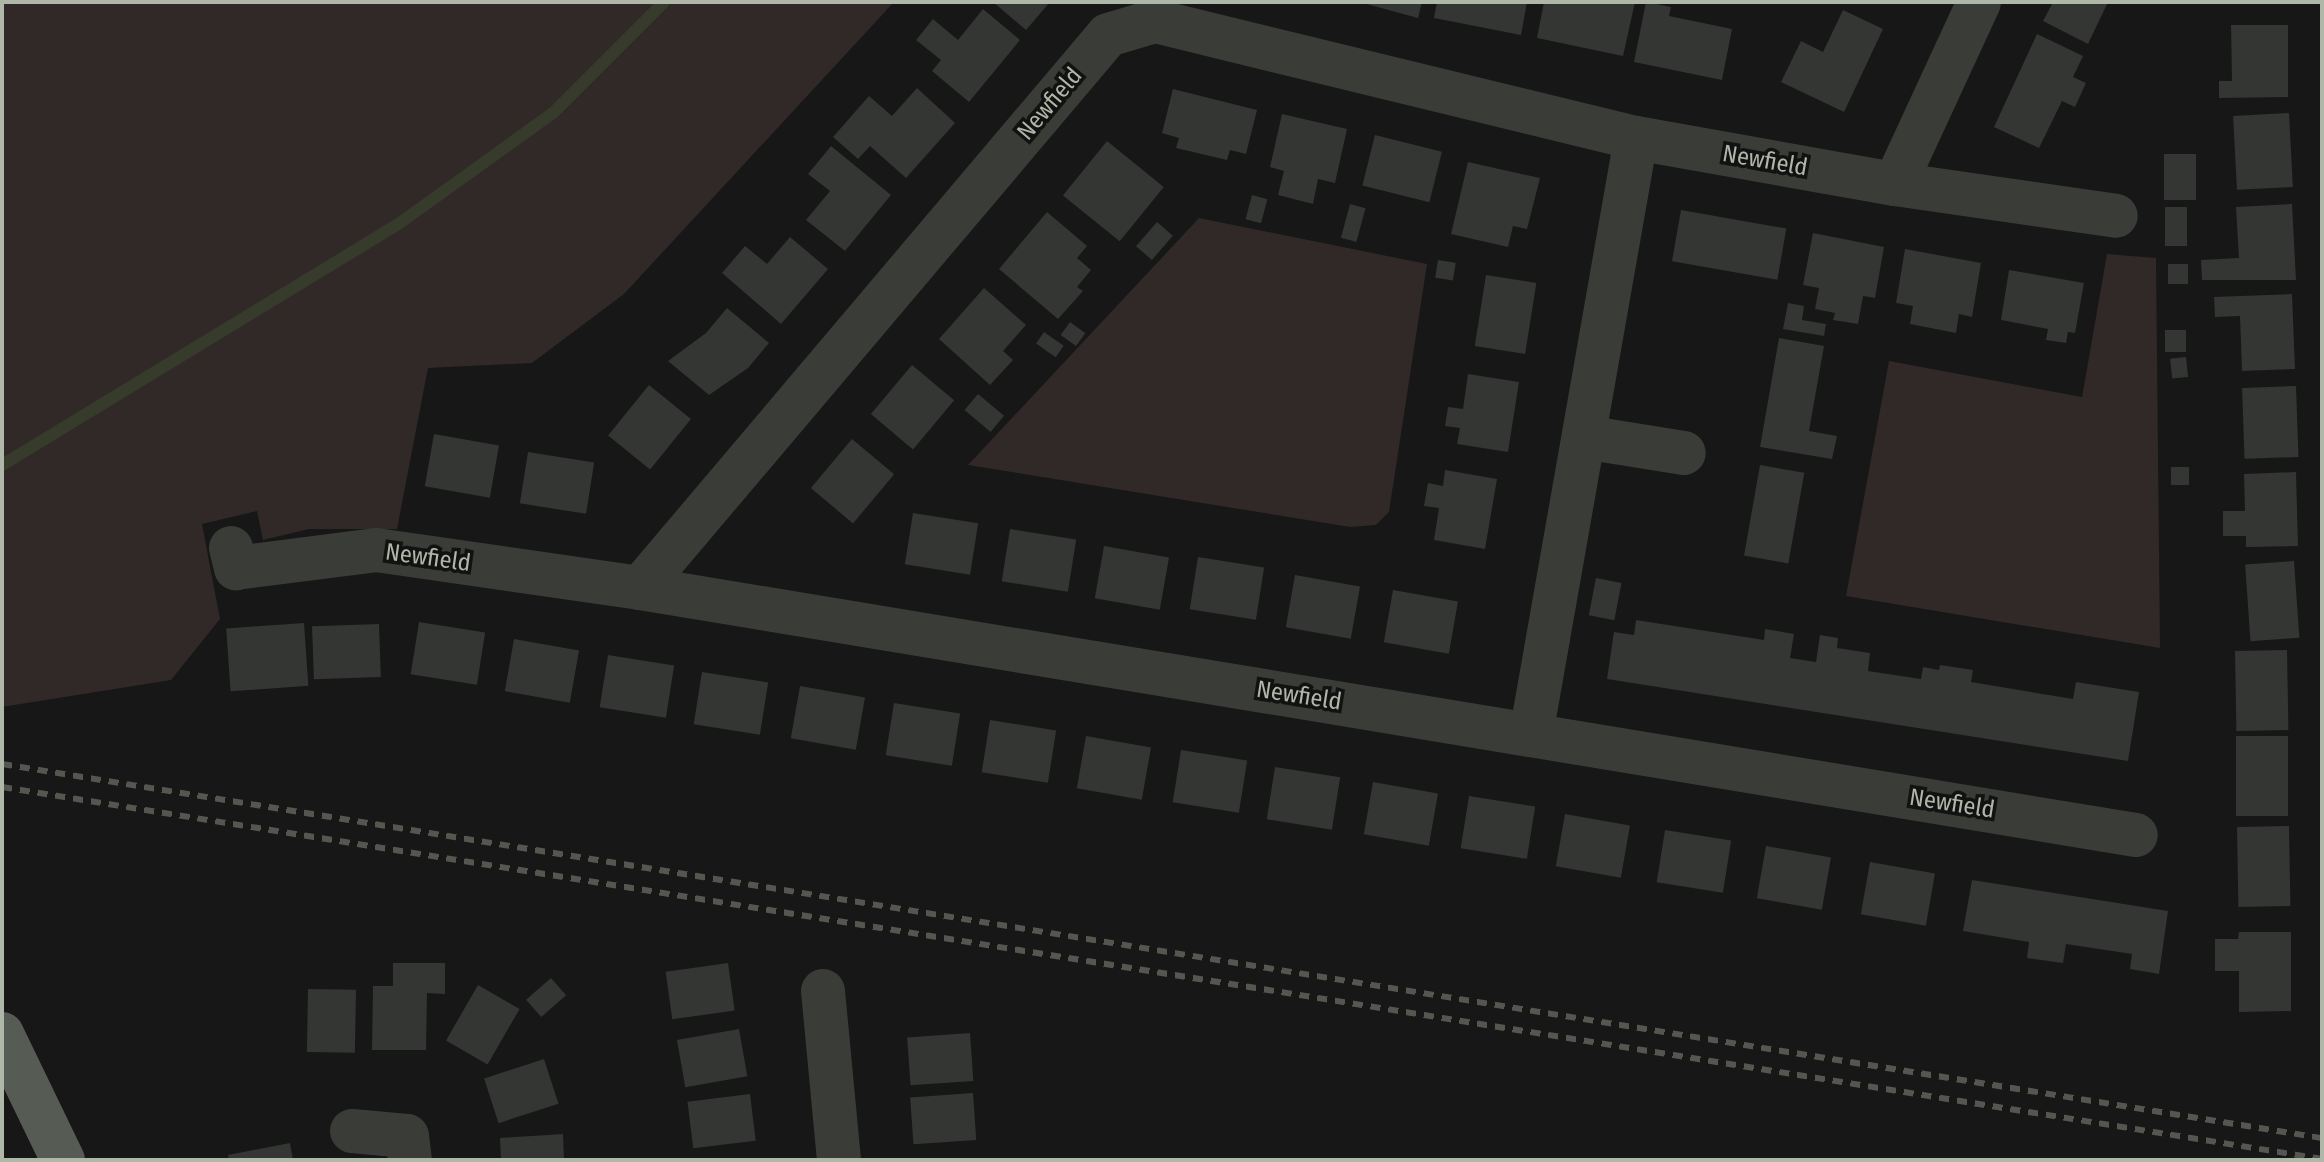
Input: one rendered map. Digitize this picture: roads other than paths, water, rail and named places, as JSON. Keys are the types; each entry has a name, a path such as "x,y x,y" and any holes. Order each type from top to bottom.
{"main road":[{"path":"2,1034 63,1160"}],"street":[{"path":"1895,184 1979,2"},
{"name":"Newfield","path":"640,588 1108,35 1155,21 1636,138 1895,184 2116,216"},
{"path":"1531,735 1636,138"},
{"path":"1584,437 1684,453"},
{"name":"Newfield","path":"231,548 236,568 376,550 640,588 2136,835"},
{"path":"823,991 839,1160"},
{"path":"352,1131 407,1136 410,1160"}],"waterway":[{"path":"2,465 397,225 553,113 664,2"}],"railway":[{"path":"2,764 2322,1138"},
{"path":"2,787 2322,1159"}]}
